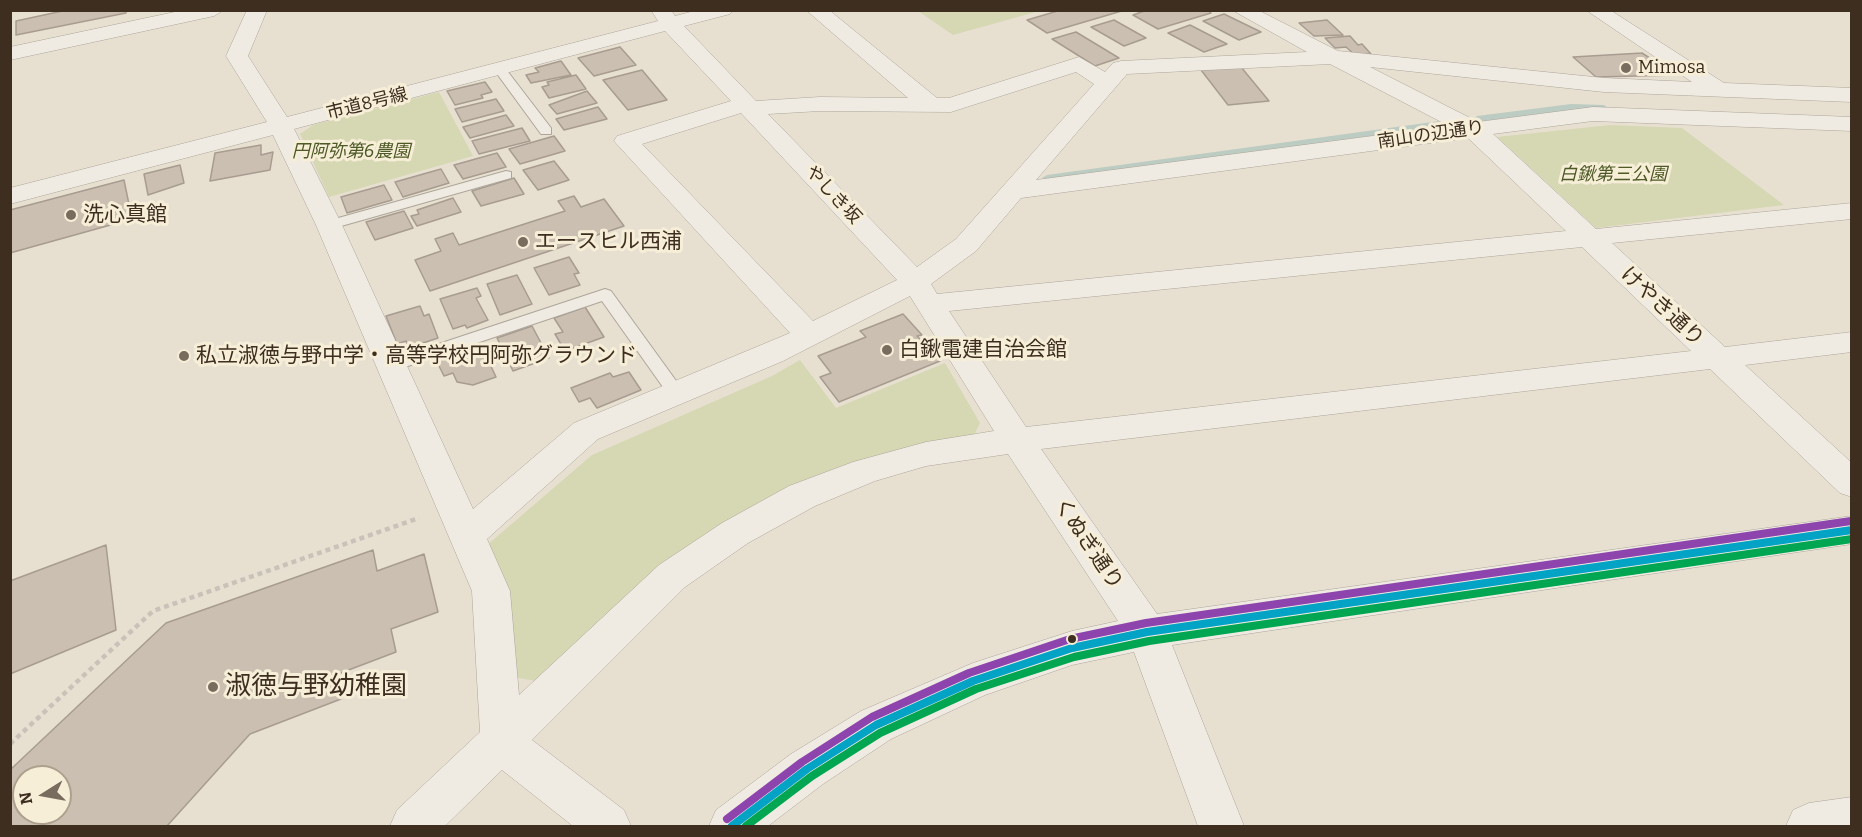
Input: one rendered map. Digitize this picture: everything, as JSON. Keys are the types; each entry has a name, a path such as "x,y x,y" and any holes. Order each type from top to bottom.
{"street":[{"path":"10,54 214,10"},
{"path":"257,10 237,56 281,126 329,225 490,591 502,743 608,826"},
{"name":"市道8号線","path":"10,196 501,70 665,17 723,10"},
{"path":"816,10 931,105"},
{"name":"けやき通り","path":"1242,10 1473,129 1851,484"},
{"path":"1596,10 1719,90"},
{"name":"やしき坂","path":"665,17 922,293"},
{"path":"922,293 1120,68 1334,57 1604,85 1851,94"},
{"path":"809,335 626,141 748,106 951,105 1078,64 1107,83"},
{"name":"南山の辺通り","path":"1013,191 1593,114 1851,124"},
{"path":"460,521 586,431 772,354 809,335 922,293 1589,238 1851,211"},
{"name":"くぬぎ通り","path":"922,293 1017,440 1147,632 1221,826"},
{"path":"413,826 502,743 672,576 735,533 801,496 865,471 926,454 1017,440 1851,342"},
{"path":"732,826 807,769 876,725 939,695 1032,660 1147,632 1851,530"},
{"path":"1809,826 1851,819"}],"lane":[{"path":"501,70 546,131"},
{"path":"329,225 506,175"},
{"path":"390,366 605,294 675,393"}],"path":[{"path":"10,744 153,611 460,521"}],"green space":[{"path":"918,10 1043,10 953,35 918,11"},
{"name":"円阿弥第6農園","path":"439,92 473,156 329,197 300,134 313,125"},
{"name":"白鍬第三公園","path":"1610,125 1682,128 1784,205 1596,228 1497,137"},
{"path":"800,360 836,408 945,363 980,423 973,437 827,473 758,503 658,572 541,682 508,676 479,552 592,455 772,376"}],"building":[{"path":"67,10 126,10 126,13 16,35 16,21"},
{"path":"1061,10 1125,10 1047,33 1027,20"},
{"path":"1147,10 1207,10 1211,13 1158,29 1133,15"},
{"path":"1224,14 1261,32 1239,40 1203,21"},
{"path":"1114,20 1146,38 1124,46 1091,27"},
{"path":"1327,20 1343,35 1314,36 1299,23"},
{"path":"1190,25 1227,44 1204,52 1168,33"},
{"path":"1076,32 1119,58 1095,66 1052,39"},
{"path":"1350,36 1371,54 1355,55 1346,47 1335,48 1325,38"},
{"path":"620,47 636,65 594,76 578,58"},
{"name":"Mimosa","path":"1642,53 1676,75 1596,77 1573,57"},
{"path":"561,61 571,75 531,83 526,75 539,72 535,68"},
{"path":"1241,67 1269,101 1228,105 1201,70"},
{"path":"642,70 667,100 628,110 603,80"},
{"path":"576,75 586,89 549,98 542,87 549,85 547,82"},
{"path":"485,82 492,92 481,95 483,98 455,105 447,91"},
{"path":"587,91 597,103 557,114 549,105"},
{"path":"496,99 504,111 462,122 455,109"},
{"path":"598,107 607,119 564,130 556,119"},
{"path":"506,115 514,126 470,138 463,127"},
{"path":"522,128 530,141 479,154 472,141"},
{"path":"554,136 565,151 520,164 509,149"},
{"path":"261,145 261,155 273,152 270,170 210,181 215,153"},
{"path":"497,153 506,167 463,179 454,165"},
{"path":"554,161 569,180 538,190 523,170"},
{"path":"180,165 184,183 148,195 144,174"},
{"path":"441,169 449,183 403,197 395,182"},
{"path":"514,178 524,194 481,206 472,191"},
{"name":"洗心真館","path":"124,180 132,219 10,253 10,210"},
{"path":"384,185 392,200 347,213 341,197"},
{"name":"エースヒル西浦","path":"574,196 581,207 604,199 624,226 430,291 415,260 441,251 435,239 453,233 459,245 565,211 558,201"},
{"path":"453,198 461,212 417,226 411,216 419,214 417,210"},
{"path":"404,211 413,228 375,240 366,222"},
{"path":"569,257 579,273 574,274 580,285 549,295 534,268"},
{"path":"517,275 532,304 500,315 487,284"},
{"path":"477,288 481,296 476,298 488,320 467,328 465,325 453,329 440,299"},
{"path":"420,306 424,316 429,314 438,338 408,348 406,341 397,344 386,316"},
{"path":"585,307 604,337 565,351 555,334 563,332 554,318"},
{"path":"903,314 922,335 917,336 940,361 839,402 820,377 831,373 818,356 866,337 860,331"},
{"path":"532,326 549,358 513,371 497,338"},
{"path":"481,345 496,377 473,385 457,382 453,373 444,376 436,360"},
{"path":"629,372 641,390 597,408 590,398 579,402 571,388 610,373 613,377"},
{"path":"106,545 116,630 10,674 10,581"},
{"path":"373,550 377,571 424,554 438,612 391,629 396,652 338,674 341,699 250,734 167,826 10,826 10,770 12,768 12,825 72,825 72,765 15,765 166,623"}],"waterway":[{"path":"1477,119 1571,107 1604,108"},
{"path":"1047,178 1440,124"}],"transit line":[{"path":"727,819 802,762 872,717 969,673 1070,639 1146,623 1851,521"},
{"path":"732,826 807,769 876,725 973,681 1072,648 1147,632 1852,530"},
{"path":"746,826 812,776 880,733 976,689 1074,657 1149,641 1852,539"}],"place":[{"name":"Mimosa","path":"1626,68"},
{"name":"洗心真館","path":"71,215"},
{"name":"エースヒル西浦","path":"523,242"},
{"name":"白鍬電建自治会館","path":"887,350"},
{"name":"私立淑徳与野中学・高等学校円阿弥グラウンド","path":"184,356"},
{"name":"淑徳与野幼稚園","path":"213,687"}]}
